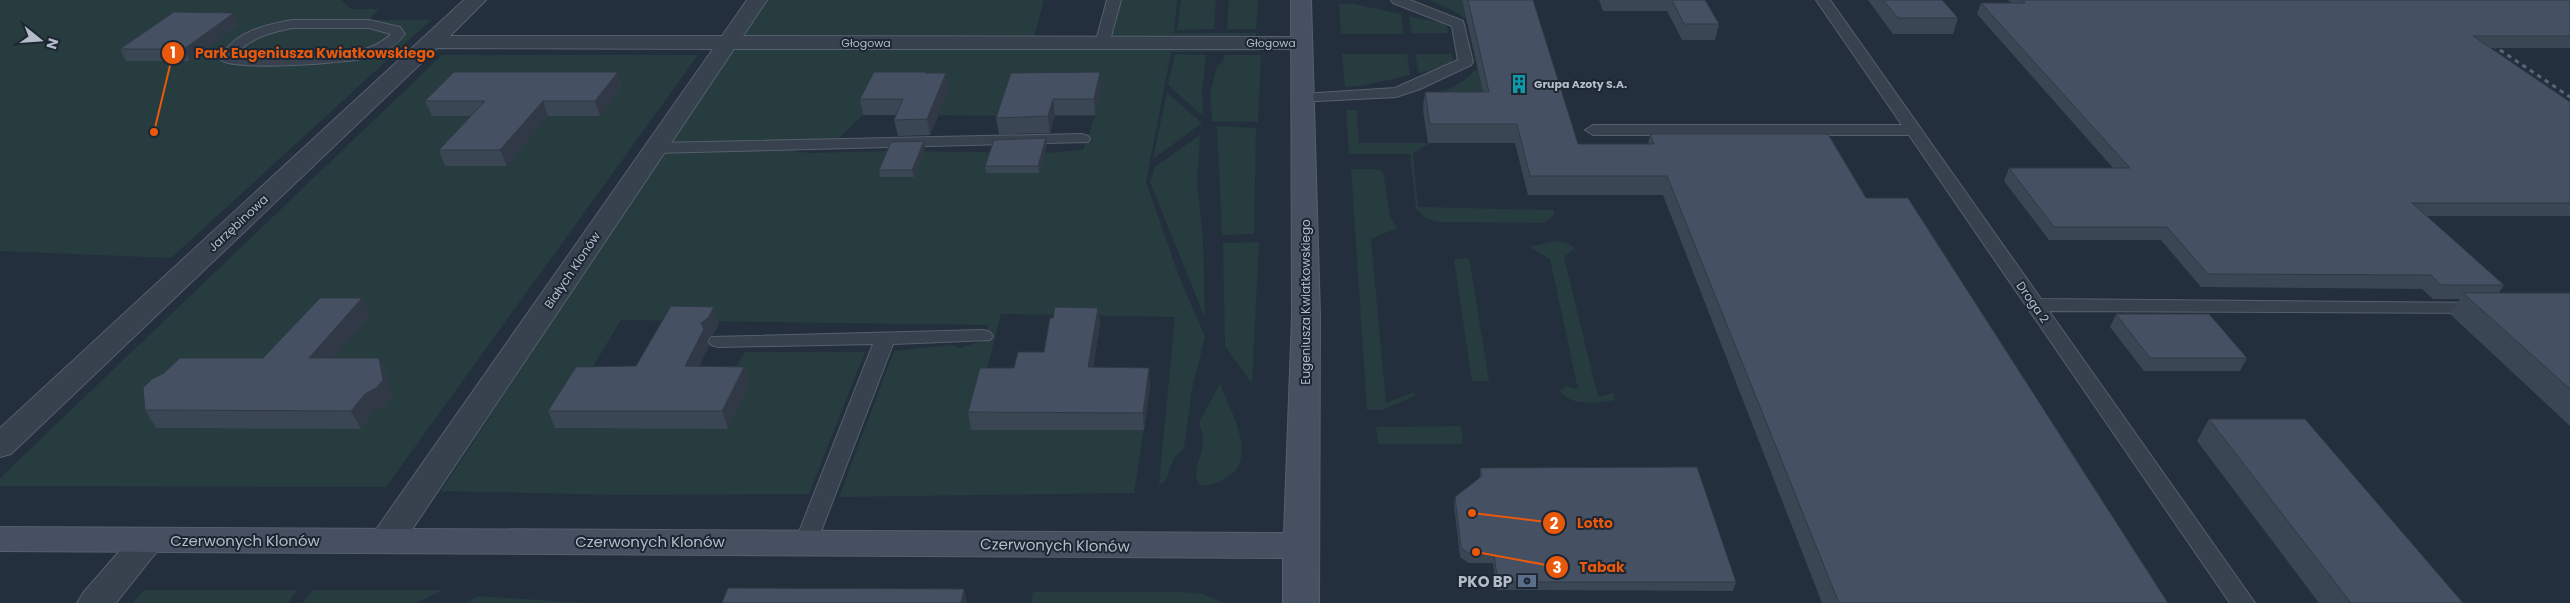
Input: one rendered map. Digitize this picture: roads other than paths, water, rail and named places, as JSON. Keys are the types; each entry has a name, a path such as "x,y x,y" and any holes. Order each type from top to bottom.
{"main road":[{"name":"Eugeniusza Kwiatkowskiego","path":"1301,0 1305,422 1299,546 1301,603"},
{"name":"Czerwonych Klonów","path":"0,540 387,540 1299,546"}],"street":[{"name":"Jarzębinowa","path":"0,446 476,0"},
{"name":"Białych Klonów","path":"387,540 757,0"},
{"name":"Głogowa","path":"431,42 1302,43"},
{"path":"95,603 149,540"}],"lane":[{"path":"1102,44 1114,0"},
{"path":"1303,99 1396,92 1415,86 1466,62 1458,24 1398,0"},
{"name":"Droga 2","path":"1823,0 2243,603"},
{"path":"292,24 379,25 395,30 398,34 394,42 377,52 352,58 227,60 228,54 242,42 270,29 292,24"},
{"path":"1593,130 1913,130"},
{"path":"655,148 1082,139"},
{"path":"2035,305 2501,307"},
{"path":"718,341 983,336"},
{"path":"806,542 885,338"}],"railway":[{"path":"2485,40 2570,97"}],"place":[{"name":"Grupa Azoty S.A.","path":"1519,84"},
{"name":"Park Eugeniusza Kwiatkowskiego","path":"154,132"},
{"name":"Lotto","path":"1472,513"},
{"name":"Tabak","path":"1476,552"},
{"name":"PKO BP","path":"1527,581"}]}
